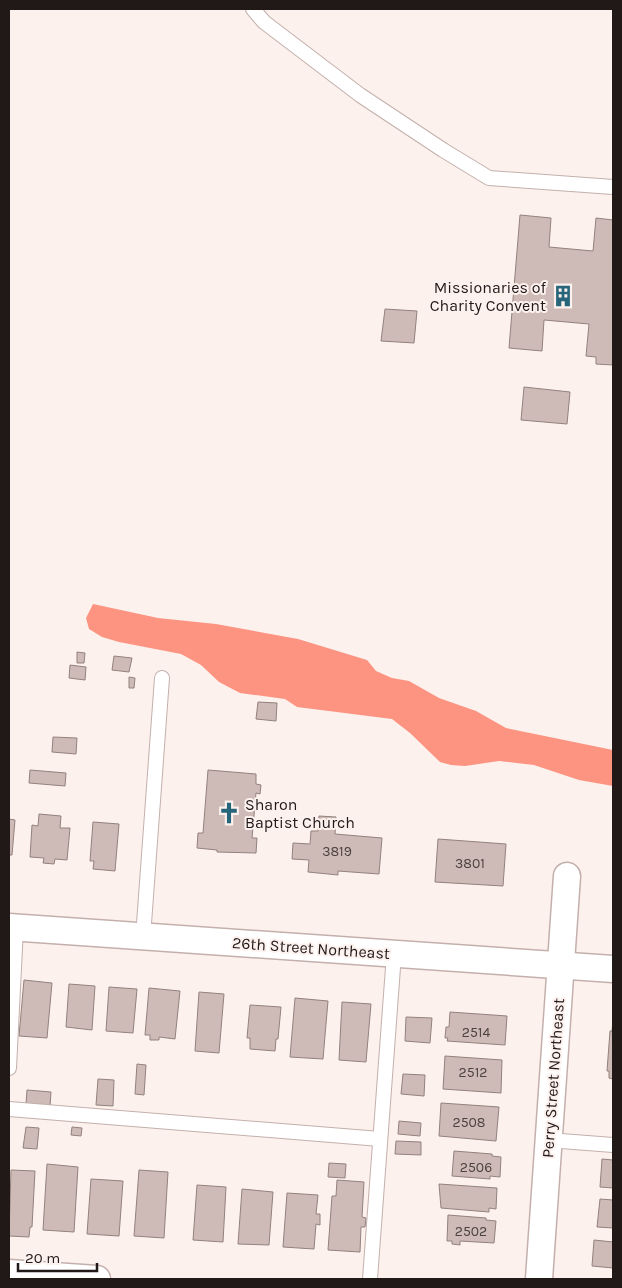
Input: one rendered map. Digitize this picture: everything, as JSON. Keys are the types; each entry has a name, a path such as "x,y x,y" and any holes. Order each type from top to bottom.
{"street":[{"name":"Perry Street Northeast","path":"539,1279 567,876"},
{"name":"26th Street Northeast","path":"12,928 613,969"},
{"path":"9,1273 97,1279"}],"lane":[{"path":"253,9 264,22 360,95 489,178 613,187"},
{"path":"143,936 162,678"},
{"path":"9,1068 12,928"},
{"path":"370,1279 394,954"},
{"path":"9,1109 380,1139"},
{"path":"548,1140 613,1145"}],"shaded area":[{"path":"93,604 158,618 216,624 298,639 367,660 376,671 392,678 409,681 439,698 476,711 506,728 613,750 613,786 579,780 534,765 499,761 465,766 451,765 440,762 410,733 392,719 297,707 285,699 240,693 219,682 201,665 181,654 102,637 89,629 86,618"}],"building":[{"name":"Missionaries of Charity Convent","path":"520,215 551,218 549,247 593,251 596,218 613,220 613,365 596,364 596,357 586,356 589,324 544,320 542,351 509,348"},
{"path":"385,309 417,311 414,343 381,341"},
{"path":"524,387 570,392 567,424 521,420"},
{"path":"77,652 85,653 84,663 77,663"},
{"path":"114,656 132,658 129,672 112,670"},
{"path":"70,665 86,667 85,680 69,678"},
{"path":"129,677 135,678 134,688 129,688"},
{"path":"258,702 277,703 276,721 256,719"},
{"path":"53,737 77,738 76,754 52,752"},
{"path":"30,770 66,773 65,786 29,783"},
{"name":"Sharon Baptist Church","path":"208,770 256,774 256,784 261,785 260,794 256,793 252,838 257,838 256,853 217,852 217,850 197,848 198,833 203,833"},
{"path":"39,814 61,816 60,828 70,828 67,860 55,859 54,864 43,863 44,858 30,857 32,825 38,826"},
{"path":"319,816 336,817 335,834 382,838 379,874 338,871 338,875 308,872 309,860 292,859 293,843 310,844 311,831 318,831"},
{"path":"9,819 15,820 12,855 9,855"},
{"path":"93,822 119,824 115,871 93,869 94,861 90,861"},
{"path":"438,839 506,844 503,886 435,882"},
{"path":"24,980 52,983 47,1038 19,1036"},
{"path":"69,984 95,986 92,1030 66,1027"},
{"path":"109,987 137,989 133,1033 106,1031"},
{"path":"149,988 180,991 175,1039 159,1037 159,1040 150,1040 150,1035 145,1035"},
{"path":"199,992 224,994 219,1053 195,1051"},
{"path":"295,998 328,1001 323,1059 290,1057"},
{"path":"342,1002 371,1004 366,1062 339,1060"},
{"path":"250,1005 281,1007 275,1051 250,1049 250,1038 247,1038"},
{"path":"450,1012 507,1016 505,1045 447,1041 448,1038 445,1038 446,1027 449,1027"},
{"path":"406,1017 432,1018 430,1043 405,1041"},
{"path":"613,1021 613,1079 609,1078 609,1071 607,1071 610,1031 612,1031"},
{"path":"445,1056 502,1060 501,1093 443,1089"},
{"path":"137,1064 146,1065 144,1095 135,1094"},
{"path":"403,1074 425,1075 424,1096 401,1094"},
{"path":"98,1079 114,1080 113,1106 96,1105"},
{"path":"27,1090 51,1092 50,1106 26,1104"},
{"path":"441,1103 499,1107 496,1141 439,1136"},
{"path":"399,1121 421,1123 420,1136 398,1134"},
{"path":"26,1127 39,1128 37,1149 23,1148"},
{"path":"72,1127 82,1128 81,1136 71,1135"},
{"path":"396,1141 421,1142 421,1155 395,1154"},
{"path":"454,1151 492,1154 492,1156 501,1157 500,1177 490,1176 490,1179 452,1176"},
{"path":"602,1159 613,1160 613,1188 600,1187"},
{"path":"329,1163 346,1164 345,1178 328,1177"},
{"path":"47,1164 78,1167 74,1232 43,1230"},
{"path":"11,1170 35,1171 32,1227 30,1227 29,1237 9,1236"},
{"path":"139,1170 168,1172 164,1238 134,1236"},
{"path":"91,1179 123,1181 119,1236 87,1234"},
{"path":"337,1180 364,1182 362,1217 366,1218 365,1227 361,1227 360,1252 328,1250 332,1196 336,1196"},
{"path":"439,1184 497,1188 496,1209 489,1208 489,1212 441,1208"},
{"path":"197,1185 226,1187 223,1242 193,1240"},
{"path":"242,1189 273,1192 269,1245 238,1244"},
{"path":"287,1193 318,1195 316,1214 320,1214 320,1225 316,1224 314,1249 283,1247"},
{"path":"600,1199 613,1200 613,1228 597,1227"},
{"path":"448,1215 486,1218 486,1220 496,1221 494,1243 460,1241 460,1245 447,1241"},
{"path":"594,1240 613,1242 613,1268 592,1266"}],"place":[{"name":"Missionaries of Charity Convent","path":"563,296"},
{"name":"Sharon Baptist Church","path":"229,813"}]}
